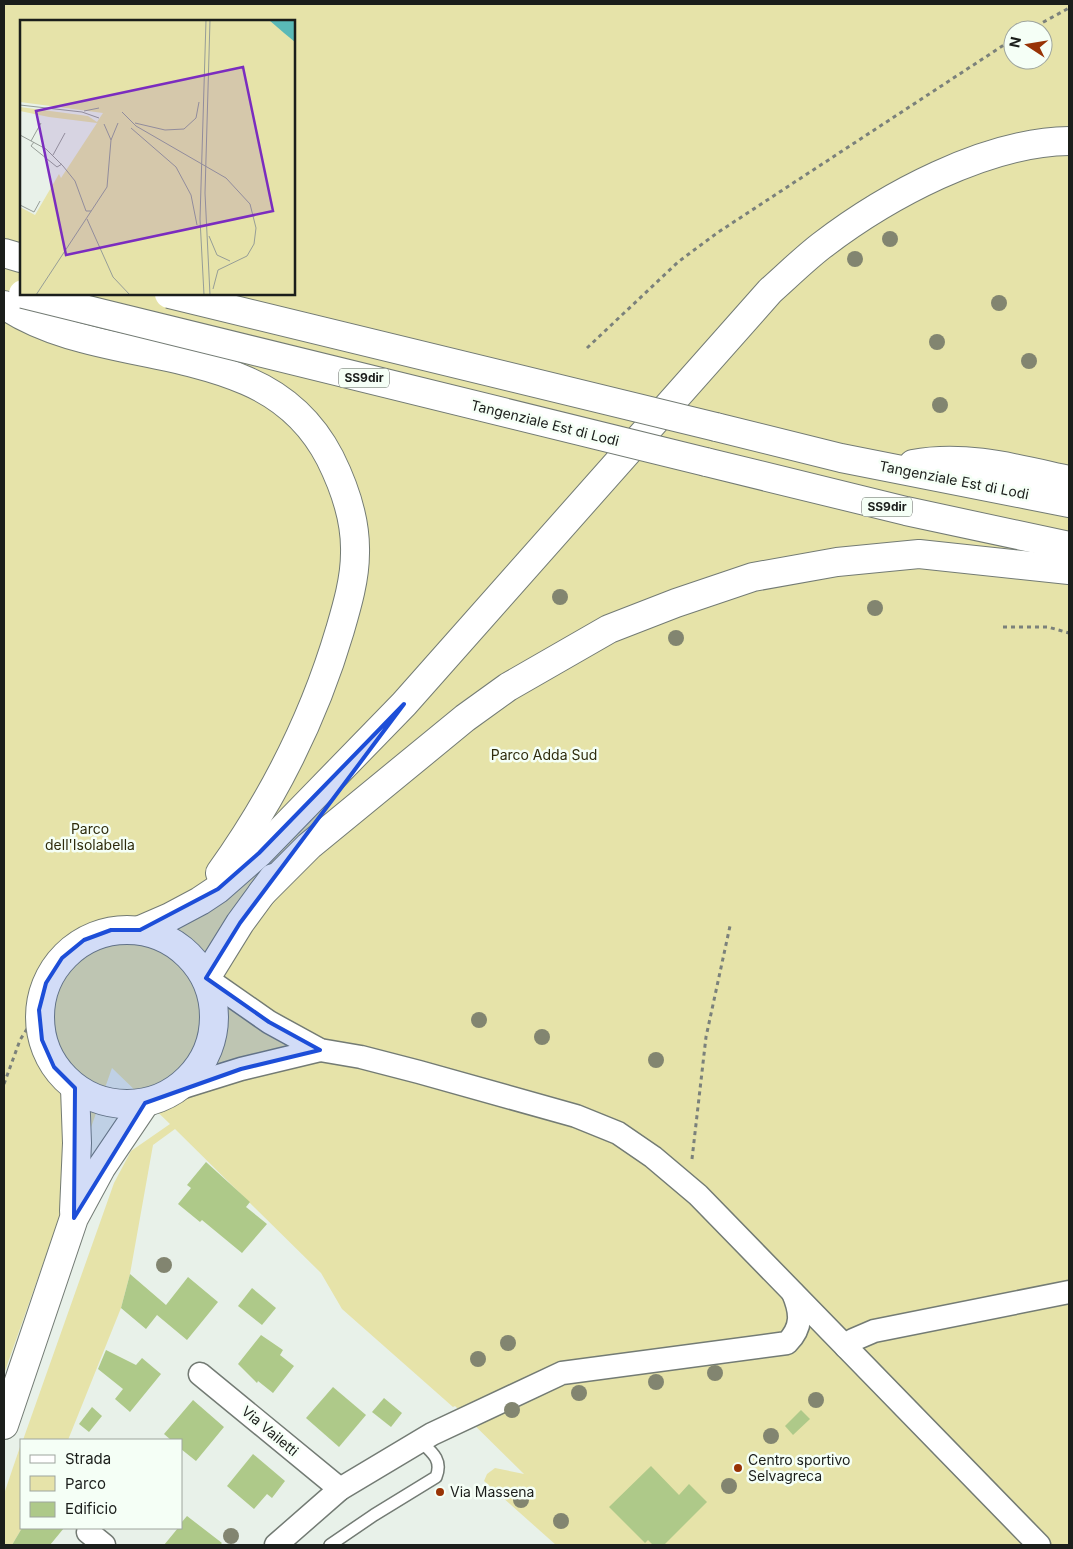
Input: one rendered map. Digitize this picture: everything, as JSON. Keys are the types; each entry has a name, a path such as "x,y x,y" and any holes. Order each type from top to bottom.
{"main road":[{"path":"140,930 200,901 218,889 259,853 404,704 770,291 821,246 876,208 933,177 992,155 1049,141 1069,141"},
{"path":"4,254 20,258"},
{"name":"Tangenziale Est di Lodi","path":"4,289 20,293"},
{"name":"Tangenziale Est di Lodi","path":"26,295 906,511 1069,546"},
{"name":"Tangenziale Est di Lodi","path":"173,295 716,428 893,468 1069,504"},
{"path":"4,305 24,318 51,329 215,370 246,380 271,393 294,409 310,426 341,479 351,510 356,554 349,601 334,651 310,714 280,779 247,835 200,901"},
{"path":"893,468 935,460 960,460 1069,480"},
{"path":"262,893 309,846 465,718 508,688 609,629 676,602 753,577 837,562 920,554 1069,570"},
{"path":"206,978 240,923 404,704"},
{"path":"111,930 140,930 167,938 190,955 206,978 215,1007 213,1038 200,1066 180,1088 163,1098 145,1103 121,1105 97,1100 75,1088 54,1067 42,1040 39,1010 46,982 62,958 84,940 111,930"},
{"path":"74,1218 77,1143 75,1088"},
{"path":"4,1425 74,1218 101,1168 145,1103"}],"street":[{"path":"206,978 269,1022 320,1050 361,1056 576,1116 618,1134 653,1157 688,1186 1040,1545"},
{"path":"180,1088 241,1069 320,1050"},
{"path":"276,1545 340,1489 426,1438 562,1373 787,1343 796,1331 800,1315 793,1292"},
{"path":"846,1347 853,1340 874,1331 1069,1292"},
{"name":"Via Vailetti","path":"200,1374 340,1489"}],"lane":[{"path":"330,1545 436,1477 438,1471 437,1459 426,1438"}],"path":[{"path":"1047,20 1069,8"},
{"path":"587,348 678,262 717,234 1003,46"},
{"path":"1003,627 1048,627 1069,632"},
{"path":"688,1186 697,1129 706,1036 730,926"},
{"path":"4,1084 20,1040 39,1010"}],"highlighted area":[{"path":"404,704 240,923 206,978 269,1022 320,1050 241,1069 145,1103 74,1218 75,1088 54,1067 42,1040 39,1010 46,983 62,958 84,940 111,930 140,930 218,889 259,853"}],"green space":[{"name":"Parco Adda Sud","path":"4,4 1069,4 1069,1545 556,1545 484,1481 487,1474 495,1468 524,1474 455,1406 453,1407 342,1309 321,1273 175,1129 153,1145 130,1274 121,1308 68,1439 23,1439 114,1183 131,1151 170,1124 112,1068 4,1374"},
{"path":"20,1447 21,1529 12,1545 4,1545 4,1494"}],"building":[{"path":"206,1162 250,1202 246,1207 267,1224 242,1253 202,1220 200,1222 178,1204 191,1188 187,1185"},
{"path":"130,1274 166,1305 188,1277 218,1302 187,1340 157,1315 146,1329 121,1308"},
{"path":"252,1288 276,1308 262,1325 238,1306"},
{"path":"261,1335 283,1350 280,1355 294,1366 273,1393 258,1381 257,1383 238,1364"},
{"path":"106,1350 136,1365 142,1358 161,1374 130,1412 115,1399 123,1389 98,1369"},
{"path":"333,1387 366,1415 339,1447 306,1418"},
{"path":"384,1398 402,1413 391,1427 372,1412"},
{"path":"193,1400 224,1427 196,1461 182,1450 182,1439 170,1439 164,1434"},
{"path":"92,1407 102,1416 89,1432 79,1424"},
{"path":"801,1410 810,1419 793,1435 785,1426"},
{"path":"253,1454 285,1481 272,1498 267,1494 254,1509 227,1486"},
{"path":"651,1466 679,1495 689,1484 707,1502 664,1545 653,1545 648,1540 645,1543 609,1507"},
{"path":"187,1516 222,1543 220,1545 164,1545 177,1529 182,1529 182,1522"},
{"path":"21,1529 63,1529 50,1545 12,1545"}],"place":[{"name":"Centro sportivo Selvagreca","path":"738,1468"},
{"name":"Via Massena","path":"440,1492"}],"park label":[{"name":"Parco dell'Isolabella","path":"90,838"}]}
